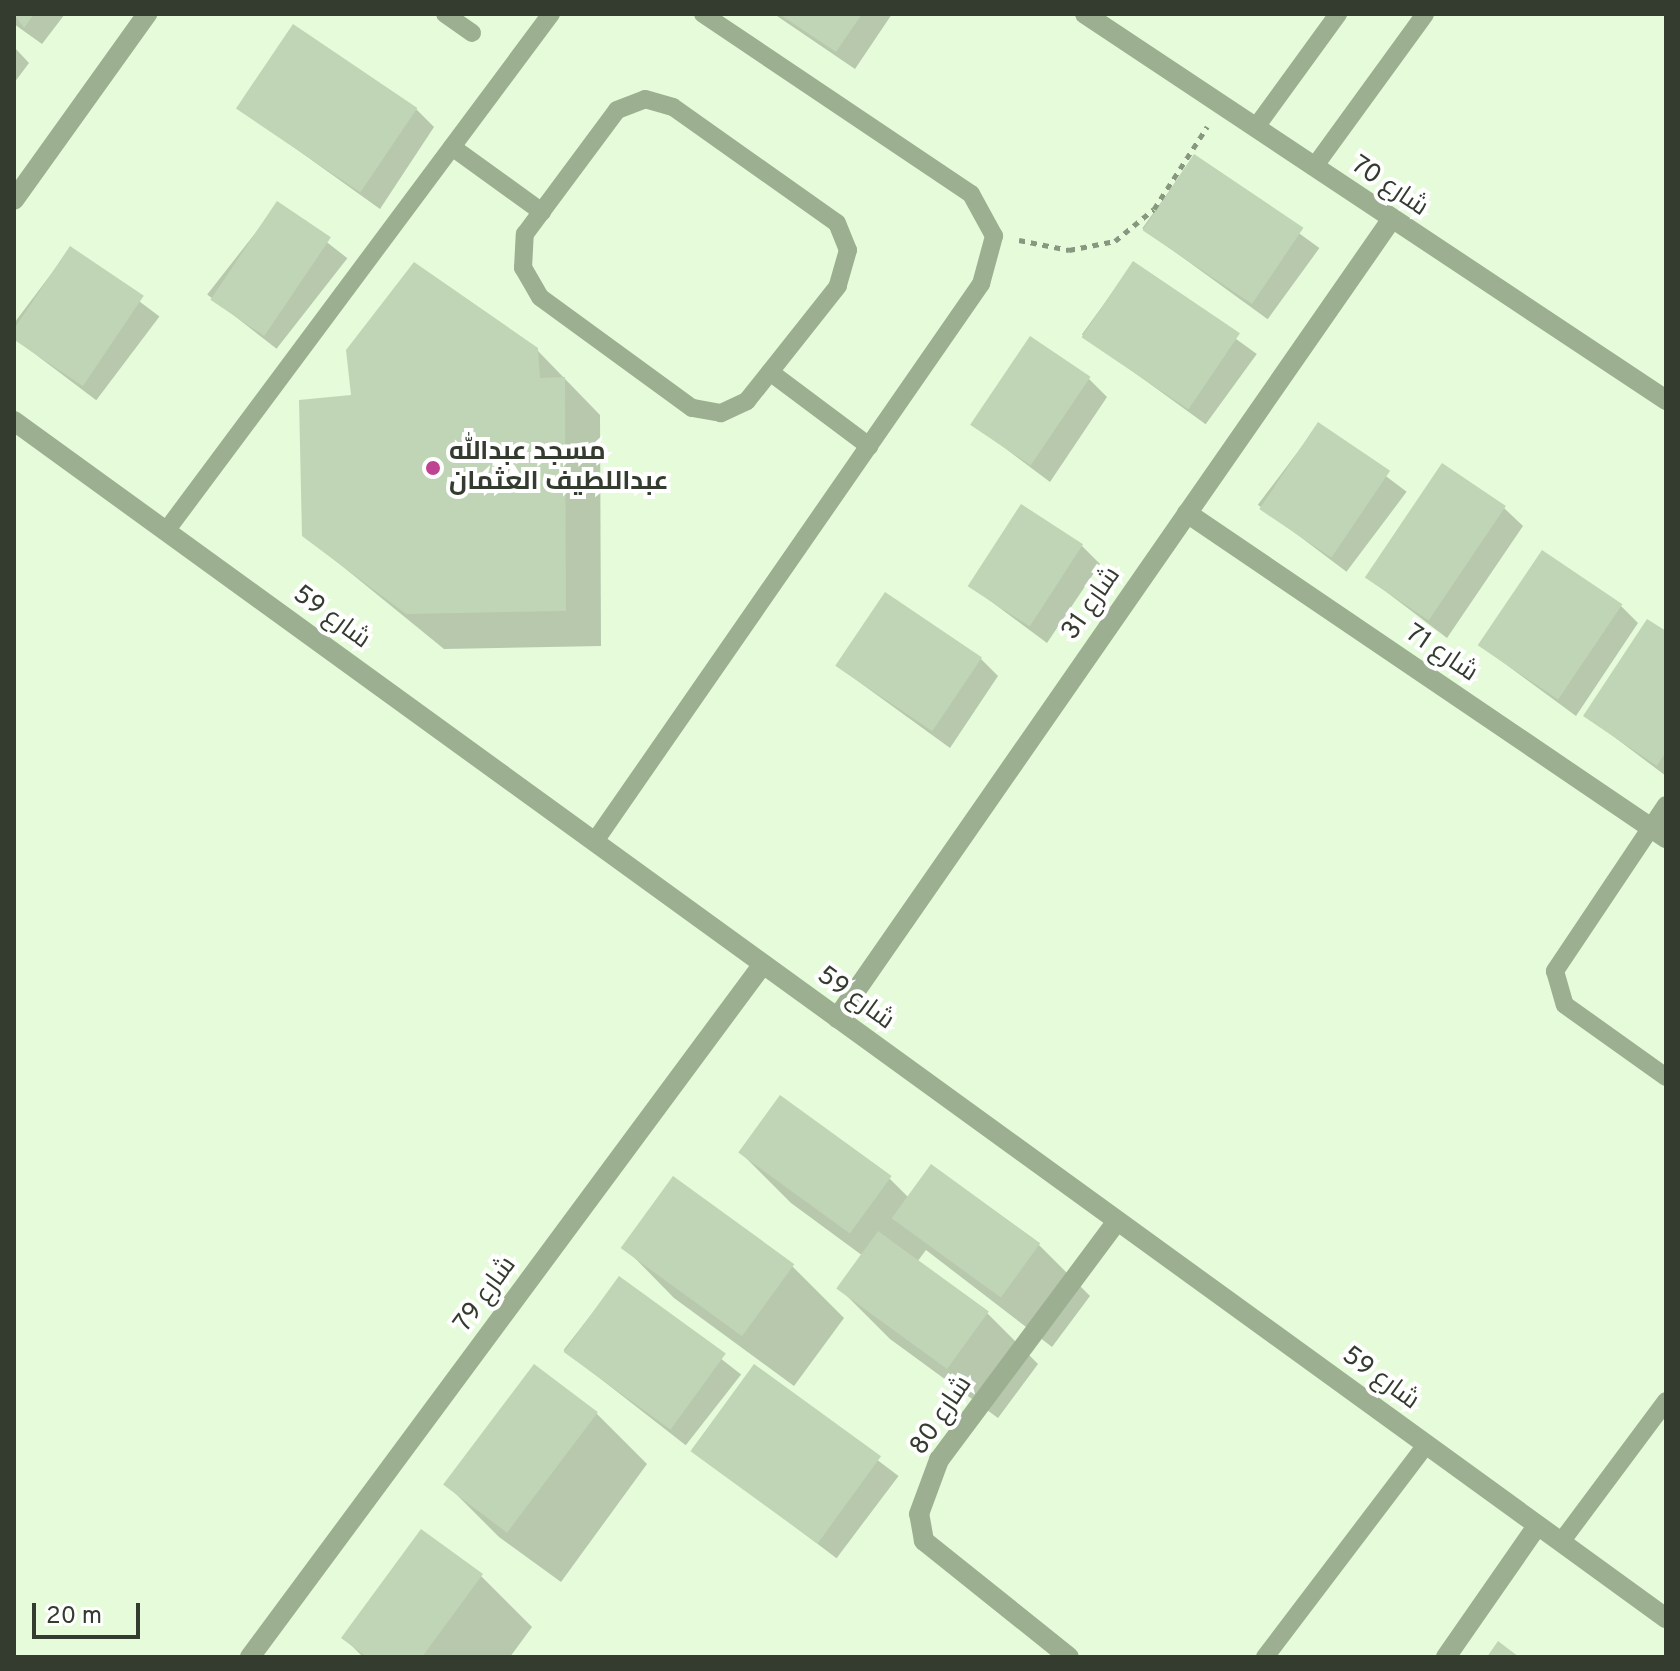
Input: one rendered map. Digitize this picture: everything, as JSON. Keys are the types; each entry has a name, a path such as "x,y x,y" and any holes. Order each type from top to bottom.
{"street":[{"path":"14,200 147,14"},
{"name":"شارع 70","path":"1085,14 1666,400"},
{"name":"شارع 31","path":"837,1018 1391,220"},
{"name":"شارع 59","path":"14,421 1666,1618"},
{"name":"شارع 71","path":"1187,513 1658,833"},
{"name":"شارع 79","path":"250,1657 763,964"},
{"name":"شارع 80","path":"1069,1657 924,1541 919,1514 939,1460 1117,1221"},
{"path":"1446,1657 1537,1526"}],"lane":[{"path":"445,14 472,33"},
{"path":"166,531 551,14"},
{"path":"595,841 981,284 994,236 971,194 703,14"},
{"path":"1256,127 1338,14"},
{"path":"1314,167 1425,14"},
{"path":"645,99 673,107 837,223 848,250 838,286 747,401 721,413 692,408 540,297 523,268 525,234 542,212 617,110 645,99"},
{"path":"452,147 542,212"},
{"path":"770,372 869,446"},
{"path":"1666,805 1658,833 1560,957 1555,985 1574,1013 1666,1077"},
{"path":"1561,1542 1666,1401"},
{"path":"1265,1657 1426,1445"}],"path":[{"path":"994,236 1069,250 1115,241 1154,209 1221,104"}],"building":[{"path":"14,14 34,14 24,28"},
{"path":"779,14 862,14 836,52"},
{"path":"293,24 417,108 360,192 236,109"},
{"path":"1194,154 1303,228 1252,304 1143,230"},
{"path":"277,201 331,237 264,336 210,300"},
{"path":"70,246 144,296 83,386 14,340 14,329"},
{"path":"1133,261 1240,333 1189,409 1082,337"},
{"name":"مسجد عبدالله عبداللطيف العثمان","path":"414,262 538,348 540,378 565,377 566,611 406,614 302,536 299,400 351,395 346,350"},
{"path":"1030,336 1091,377 1031,466 970,425"},
{"path":"1318,422 1390,471 1331,558 1259,509"},
{"path":"1442,463 1506,506 1429,620 1365,577"},
{"path":"1021,504 1083,544 1030,626 968,586"},
{"path":"1542,550 1622,604 1558,700 1478,645"},
{"path":"885,592 982,657 932,731 835,666"},
{"path":"1647,619 1666,631 1666,752 1657,766 1583,716"},
{"path":"780,1095 892,1176 850,1234 738,1152"},
{"path":"931,1164 1040,1243 1001,1298 892,1218"},
{"path":"673,1176 794,1264 742,1336 621,1248"},
{"path":"878,1231 989,1312 947,1369 836,1288"},
{"path":"619,1276 726,1354 671,1430 564,1352"},
{"path":"534,1364 598,1412 507,1533 443,1485"},
{"path":"754,1364 881,1456 818,1544 691,1451"},
{"path":"421,1529 483,1574 422,1657 367,1657 341,1638"},
{"path":"1498,1641 1519,1657 1487,1657"}],"place":[{"name":"مسجد عبدالله عبداللطيف العثمان","path":"433,468"}]}
